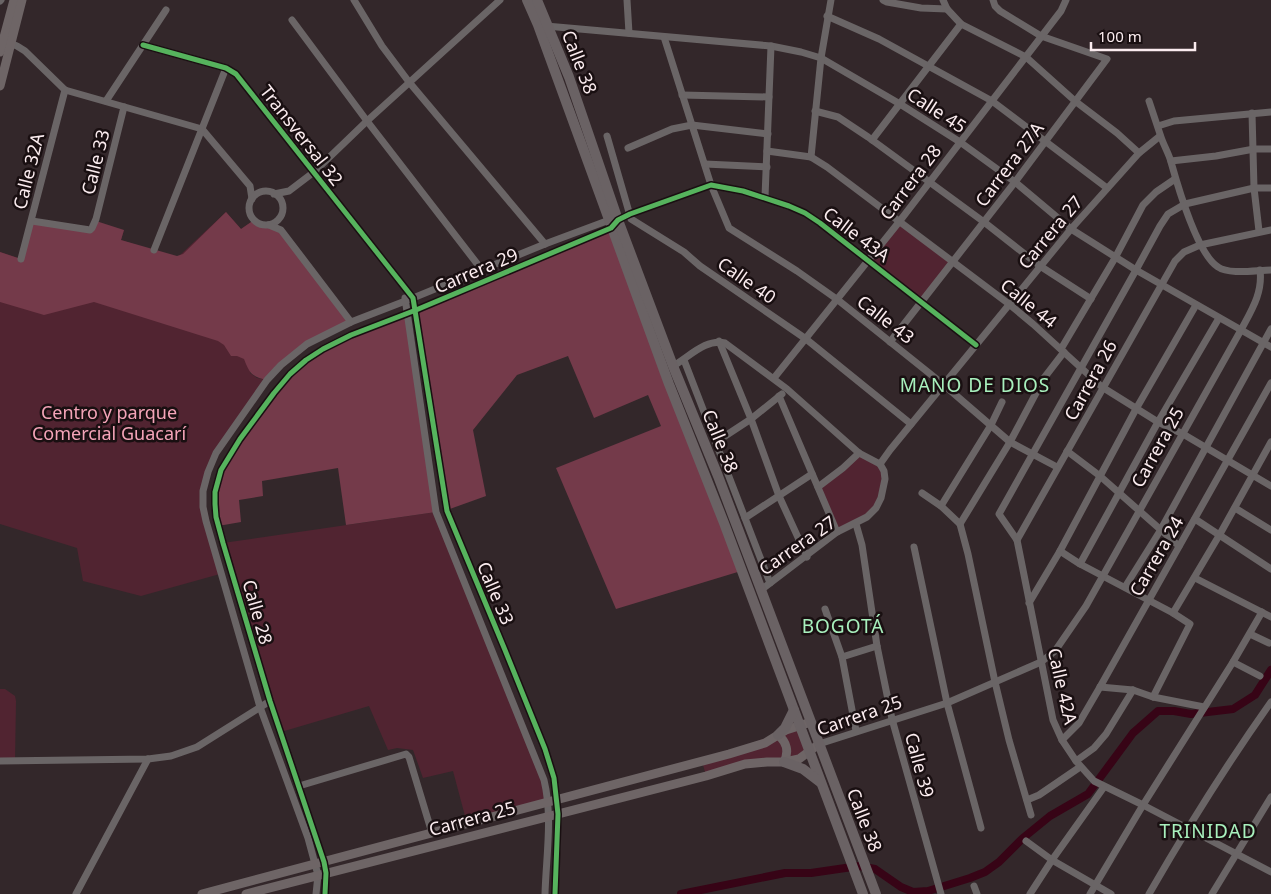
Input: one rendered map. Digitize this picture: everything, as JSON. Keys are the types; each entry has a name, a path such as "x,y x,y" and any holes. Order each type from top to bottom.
{"highway":[{"name":"Calle 38","path":"527,0 538,25 863,894"},
{"name":"Calle 38","path":"538,0 569,77 612,223 718,476 876,894"},
{"path":"778,735 785,728 794,710"},
{"path":"784,762 803,769 821,782"}],"main road":[{"path":"0,86 14,0"},
{"path":"0,52 16,22 20,0"},
{"name":"Carrera 25","path":"202,894 729,754 765,743 786,730 811,722"},
{"path":"778,735 784,740 786,747 787,753 784,762"},
{"name":"Carrera 25","path":"246,894 746,764 784,762 799,759 819,744"}],"street":[{"path":"354,0 382,46 409,82 545,244"},
{"path":"274,194 289,191 314,172 409,82 500,0"},
{"path":"627,0 629,33"},
{"path":"811,157 821,58 831,0"},
{"path":"883,0 920,8 947,9"},
{"path":"943,0 947,9 961,24 1026,57 1075,101 1117,133 1139,153"},
{"path":"993,0 995,6 1000,11 1041,36"},
{"name":"Carrera 28","path":"774,378 838,300 930,182 1061,11 1066,0"},
{"path":"106,101 166,10"},
{"path":"827,16 879,39 992,101 1106,188"},
{"path":"292,20 482,270"},
{"path":"872,140 961,24"},
{"name":"Calle 45","path":"538,25 771,46 821,58 960,142 1015,182 1071,229 1115,258 1271,348"},
{"name":"Carrera 27A","path":"890,342 1015,182 1107,59 1041,36"},
{"path":"664,37 711,185"},
{"path":"6,42 25,51 65,90 202,128 250,186 252,199"},
{"name":"Transversal 32","path":"142,45 226,68 236,74 413,298"},
{"path":"766,197 771,46"},
{"path":"154,250 226,68"},
{"name":"Calle 32A","path":"21,259 65,90"},
{"path":"682,95 769,97"},
{"path":"1149,101 1200,245 1208,257 1217,267 1226,271 1271,270"},
{"name":"Calle 33","path":"32,221 90,230 94,225 124,107"},
{"path":"816,110 838,118 872,140 984,222 1040,266 1091,299"},
{"path":"1158,126 1174,122 1271,112"},
{"path":"1252,113 1254,188 1259,231"},
{"path":"628,148 672,129 692,125 768,134"},
{"path":"607,136 630,214"},
{"name":"Carrera 27","path":"761,590 838,532 856,524 876,508 881,498 885,479 884,471 880,464 890,450 1106,188 1139,153 1160,136"},
{"path":"1171,161 1254,149 1271,149"},
{"name":"Calle 44","path":"767,151 811,157 1009,304 1102,387 1158,422 1183,434 1271,486"},
{"path":"705,164 766,167"},
{"path":"960,524 1010,442 1044,378 1115,258 1143,205 1156,192 1176,179"},
{"name":"Calle 43A","path":"612,223 630,214 711,185 743,190 766,197 820,222 976,346"},
{"name":"Calle 43","path":"711,185 729,228 797,271 838,300 944,385 1010,442 1058,468"},
{"path":"250,186 274,194 282,201 283,206"},
{"path":"1033,455 1168,214 1185,204 1254,188 1271,188"},
{"path":"266,191 257,194 252,199 250,215 257,223 281,230 351,322"},
{"path":"281,230 281,215 289,191"},
{"name":"Calle 40","path":"630,214 630,219 634,222 684,252 700,266 806,339 911,424"},
{"path":"269,225 278,220 281,215"},
{"name":"Carrera 29","path":"267,380 281,365 307,344 351,322 545,244 612,223"},
{"name":"Carrera 29","path":"306,360 351,335 416,310 612,223"},
{"name":"Carrera 26","path":"1017,540 1175,261 1184,252 1200,245 1259,231 1271,230"},
{"name":"Carrera 25","path":"819,744 892,719 947,703 1041,662 1055,651 1086,606 1241,330 1258,298 1262,280 1260,270"},
{"path":"405,301 406,291"},
{"name":"Calle 33","path":"413,298 447,511 479,584 554,778 552,802 548,816 545,894"},
{"name":"Calle 33","path":"405,301 436,512 558,814 555,894"},
{"path":"1029,603 1060,551 1136,409 1196,305"},
{"path":"1080,564 1158,422 1219,318"},
{"path":"1126,587 1160,530 1271,329"},
{"path":"673,366 709,343 719,341 733,347 774,378 859,453 880,464"},
{"path":"719,341 751,419 779,496 807,557"},
{"name":"Calle 28","path":"306,360 290,374 274,393 240,439 221,470 215,492 216,517 270,700 299,786 320,863 325,894"},
{"path":"684,360 770,583"},
{"name":"Calle 28","path":"267,380 216,453 202,491 203,507 260,707 305,830 320,863"},
{"name":"Carrera 24","path":"1062,740 1079,723 1271,383"},
{"path":"716,442 751,419 787,389"},
{"path":"779,396 838,532"},
{"path":"942,506 991,425 1002,402"},
{"path":"1173,613 1195,578 1271,442"},
{"path":"1067,451 1100,476 1179,546"},
{"path":"818,487 859,453"},
{"name":"Calle 42A","path":"1033,455 999,514 1017,540 1052,720 1062,740 1090,778 1102,786 1143,805 1271,872"},
{"path":"745,518 812,474"},
{"path":"922,493 942,506 960,524 995,682 1031,815"},
{"path":"1235,508 1271,530"},
{"path":"1195,518 1271,569"},
{"name":"Calle 39","path":"856,524 862,545 877,646 892,719 940,893"},
{"path":"914,547 947,703 981,828"},
{"path":"1060,551 1080,564 1126,587 1189,623 1190,626 1153,697"},
{"path":"1195,578 1271,617"},
{"path":"468,588 479,584"},
{"path":"825,609 842,657 856,731"},
{"path":"1090,894 1262,612"},
{"path":"1250,634 1269,643"},
{"path":"842,657 877,646"},
{"path":"1233,662 1260,676"},
{"path":"1100,687 1133,690 1153,697 1204,708"},
{"path":"1027,800 1039,795 1078,764 1094,748 1106,734 1133,690"},
{"path":"0,762 148,759 171,756 197,747 270,700"},
{"path":"1149,894 1187,829 1244,739 1271,702"},
{"path":"299,786 406,754 410,757 432,833"},
{"path":"76,894 148,759"},
{"path":"1030,894 1102,786"},
{"path":"1212,894 1271,797"},
{"path":"1026,841 1052,860 1111,894"},
{"name":"Calle 28","path":"316,894 322,874"}],"green space":[{"name":"Centro y parque Comercial Guacarí","path":"226,212 241,229 254,220 261,224 269,225 250,373 257,378 267,380 225,439 203,491 220,574 141,596 83,581 77,548 0,524 0,252 21,259 124,230 121,240 171,256 179,256"},
{"path":"899,222 953,262 921,301 869,260"},
{"path":"859,453 884,471 876,508 837,532 818,487"},
{"path":"436,512 535,755 548,803 470,824 465,816 453,771 423,778 413,750 397,748 388,750 369,706 281,732 223,543"},
{"path":"0,689 5,689 15,696 15,761 0,761"},
{"path":"800,726 811,755 767,762 706,776 702,761"}],"shaded area":[{"path":"226,212 241,229 254,220 281,230 351,322 323,335 267,380 252,374 244,359 231,356 224,345 218,341 94,302 44,315 0,302 0,252 21,259 32,221 90,230 96,221 124,230 121,240 177,256 183,254"},
{"path":"611,228 741,571 616,609 556,468 661,426 648,395 594,418 568,356 517,375 473,430 486,496 447,510 416,310"},
{"path":"407,313 436,512 346,525 338,468 262,481 263,496 239,500 241,522 218,526 215,504 221,470 290,374 323,349"}],"waterway":[{"path":"681,894 785,873 811,873 859,866 875,869 901,887 913,892 928,891 970,878 985,872 999,862 1023,838 1050,816 1088,794 1133,733 1158,711 1191,714 1233,709 1255,695 1271,670"}],"cycle path":[{"path":"143,45 226,68 236,74 413,298 447,511 545,749 554,778 558,814 555,894"},
{"path":"325,894 326,873 324,862 270,701 223,543 216,517 215,504 215,492 221,470 240,439 274,393 290,374 306,360 351,335 416,310 611,228 618,220 630,214 711,185 743,191 805,213 976,345"}],"district":[{"name":"MANO DE DIOS","path":"975,385"},
{"name":"BOGOTÁ","path":"843,626"},
{"name":"TRINIDAD","path":"1208,831"}]}
